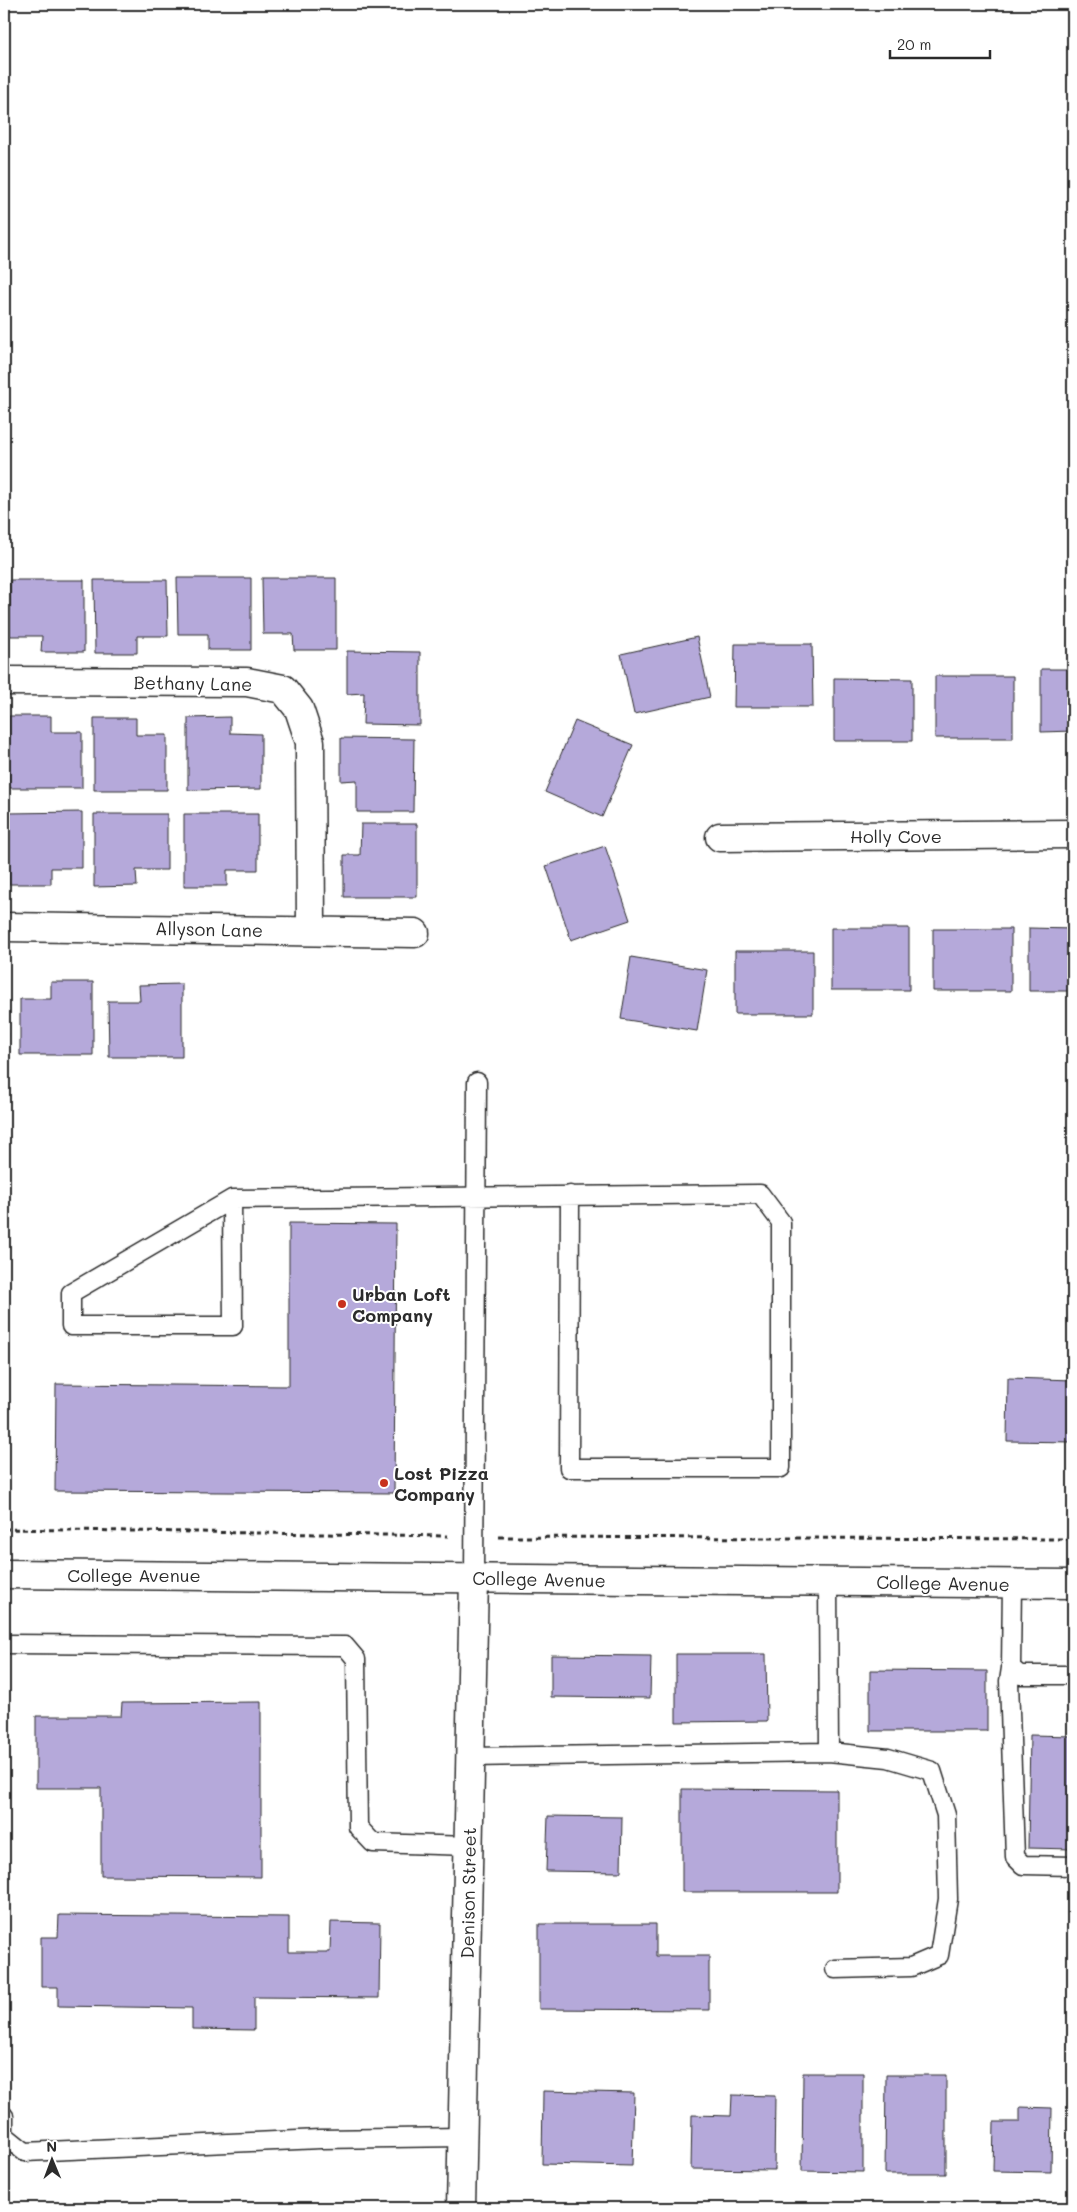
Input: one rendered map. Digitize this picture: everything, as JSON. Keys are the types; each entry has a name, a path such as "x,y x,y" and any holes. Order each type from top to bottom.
{"street":[{"name":"Bethany Lane","path":"4,681 247,682 283,689 299,709 310,742 311,930"},
{"name":"Holly Cove","path":"720,837 1073,834"},
{"name":"Allyson Lane","path":"4,927 415,932"},
{"name":"College Avenue","path":"4,1574 1073,1584"},
{"name":"Denison Street","path":"461,2208 474,1578"}],"lane":[{"path":"474,1578 477,1082"},
{"path":"232,1199 233,1326 70,1326 71,1293 232,1199 570,1195 760,1194 781,1222 781,1468 570,1468 570,1195"},
{"path":"828,1582 830,1752"},
{"path":"1012,1583 1011,1668 1009,1681 1015,1857 1023,1864 1073,1866"},
{"path":"4,1644 345,1646 356,1659 358,1827 373,1843 469,1846"},
{"path":"1011,1668 1020,1675 1073,1675"},
{"path":"470,1757 830,1752 888,1758 932,1771 947,1824 948,1899 939,1955 911,1967 835,1969"},
{"path":"4,2116 4,2135 24,2152 320,2139 463,2137"}],"path":[{"path":"4,1529 474,1536 1073,1539"}],"building":[{"path":"177,578 251,578 251,650 208,650 208,634 178,634"},
{"path":"262,578 336,578 336,650 294,650 293,634 263,634"},
{"path":"10,580 84,580 84,652 41,652 42,636 10,636"},
{"path":"94,580 167,580 168,636 137,636 137,653 95,653"},
{"path":"697,637 710,697 634,714 621,654"},
{"path":"735,644 812,644 813,707 734,707"},
{"path":"347,651 420,652 420,725 363,724 364,693 347,694"},
{"path":"1041,669 1073,669 1073,731 1041,732"},
{"path":"935,676 1013,676 1013,738 935,738"},
{"path":"834,678 912,679 912,741 834,741"},
{"path":"9,716 51,716 51,732 82,732 82,788 9,788"},
{"path":"230,717 230,733 261,734 261,789 188,790 188,718"},
{"path":"94,718 136,718 136,735 167,735 167,790 94,790"},
{"path":"575,721 633,745 602,817 545,792"},
{"path":"341,738 414,739 413,812 357,812 357,780 341,781"},
{"path":"82,812 82,868 51,868 51,884 9,884 8,813"},
{"path":"94,814 167,814 167,870 136,870 137,886 94,887"},
{"path":"184,814 258,814 258,870 227,870 227,886 184,886"},
{"path":"361,824 417,824 417,897 344,897 344,855 360,855"},
{"path":"605,846 630,920 571,940 546,866"},
{"path":"831,928 909,928 909,990 831,990"},
{"path":"1029,928 1073,929 1073,991 1029,991"},
{"path":"933,929 1011,929 1011,991 933,991"},
{"path":"735,951 813,951 813,1014 735,1014"},
{"path":"631,957 707,970 697,1031 621,1019"},
{"path":"51,982 93,982 93,1055 20,1055 20,999 51,999"},
{"path":"182,984 182,1057 109,1057 108,1001 140,1001 139,985"},
{"path":"4,999 7,999 7,1054 4,1054"},
{"name":"Urban Loft Company","path":"289,1223 396,1224 394,1493 55,1491 56,1384 289,1386"},
{"path":"1008,1378 1073,1380 1073,1442 1007,1441"},
{"path":"676,1654 766,1654 767,1721 676,1722"},
{"path":"551,1655 651,1656 650,1698 551,1697"},
{"path":"870,1670 987,1671 987,1731 870,1731"},
{"path":"261,1702 261,1877 101,1876 101,1788 36,1788 36,1716 121,1716 122,1703"},
{"path":"1030,1735 1073,1736 1073,1849 1028,1848"},
{"path":"682,1789 837,1790 837,1892 682,1892"},
{"path":"548,1816 622,1817 621,1872 546,1871"},
{"path":"59,1915 289,1917 289,1952 330,1952 331,1922 380,1923 379,1998 254,1997 254,2030 192,2029 192,2008 58,2006 58,1987 41,1987 41,1937 58,1937"},
{"path":"539,1924 656,1924 656,1956 709,1956 709,2010 539,2009"},
{"path":"803,2073 863,2073 863,2172 802,2171"},
{"path":"886,2075 946,2075 946,2174 885,2174"},
{"path":"543,2091 634,2093 632,2166 542,2164"},
{"path":"732,2095 775,2096 774,2170 691,2169 692,2115 731,2116"},
{"path":"1020,2107 1052,2108 1051,2172 993,2171 994,2122 1020,2122"}],"place":[{"name":"Urban Loft Company","path":"342,1304"},
{"name":"Lost Pizza Company","path":"384,1483"}]}
